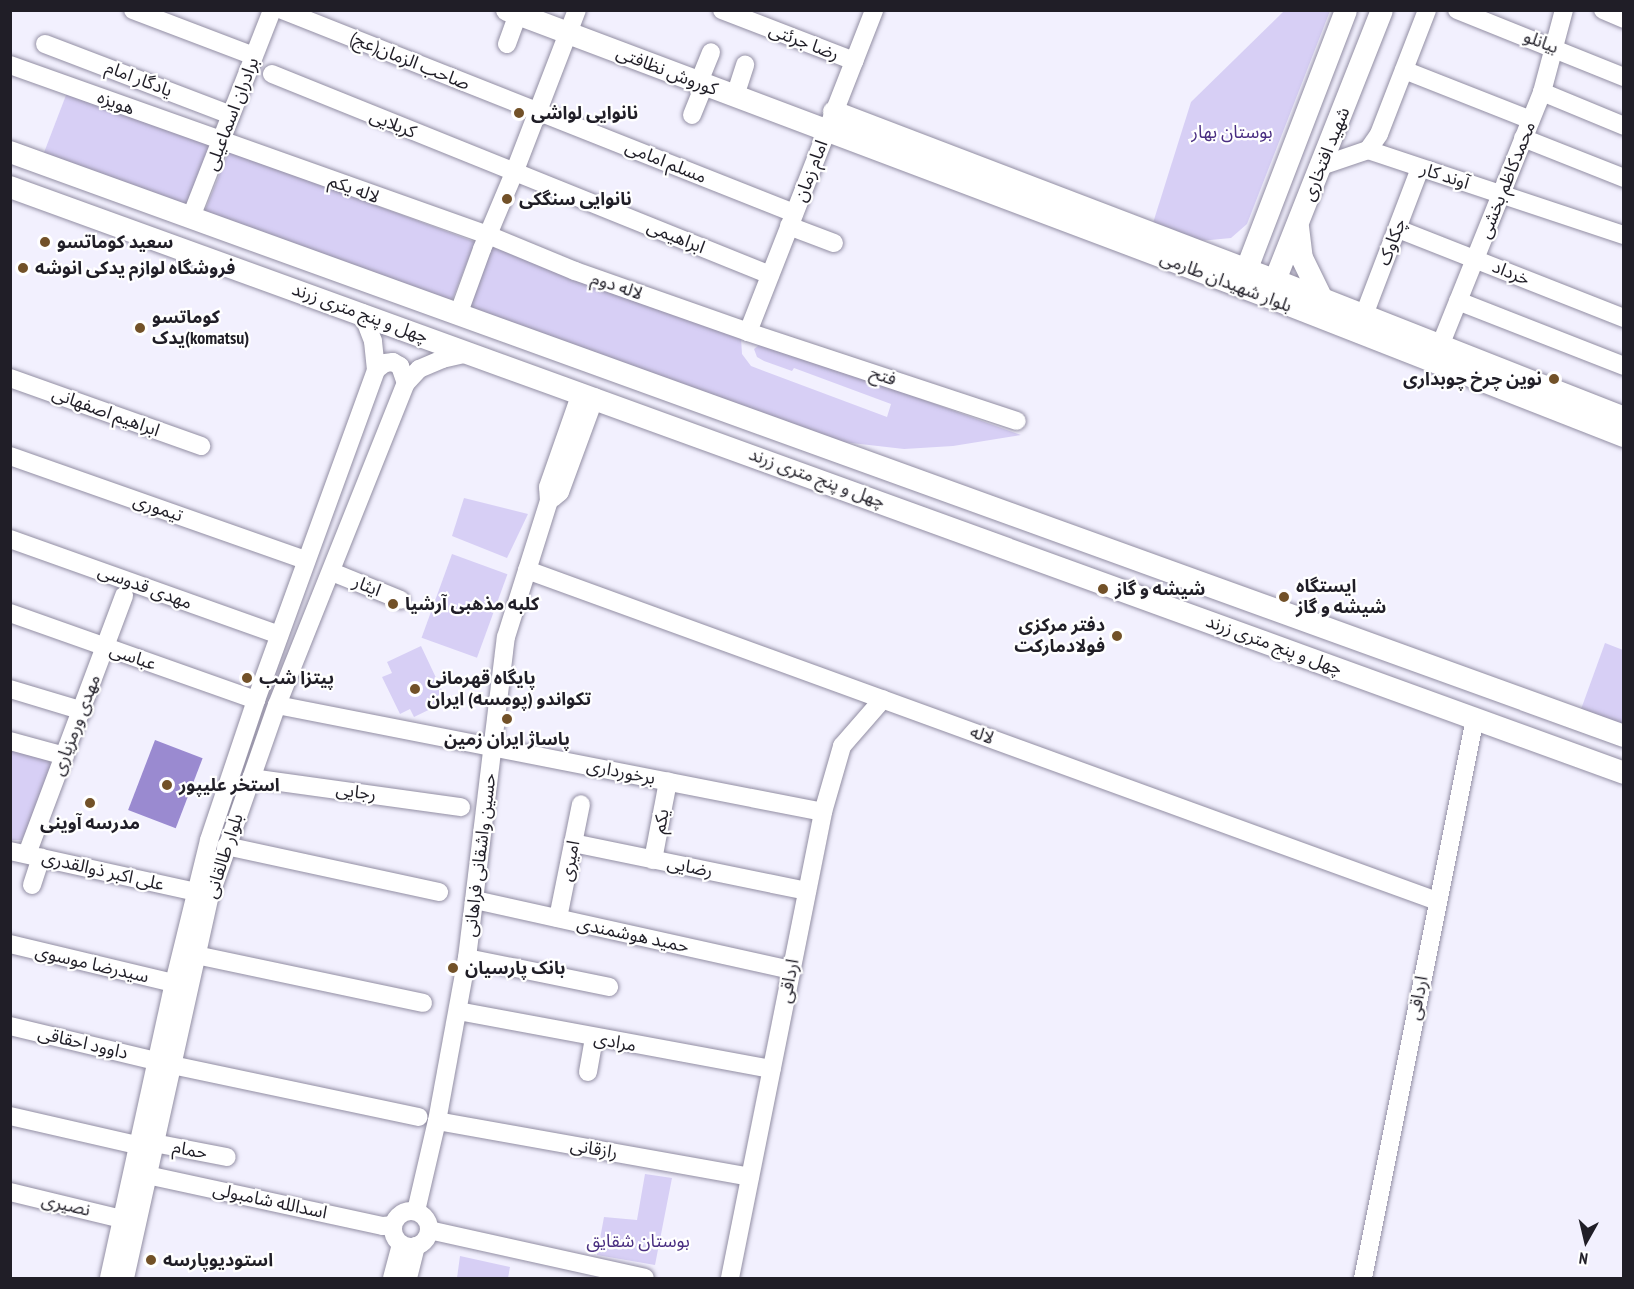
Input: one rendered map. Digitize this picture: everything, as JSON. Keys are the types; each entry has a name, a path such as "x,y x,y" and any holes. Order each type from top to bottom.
{"main road":[{"name":"شهید افتخاری","path":"1243,278 1346,10"},
{"name":"شهید افتخاری","path":"1271,288 1382,10"},
{"name":"کوروش نظافتی","path":"519,13 735,96 830,122"},
{"name":"بلوار شهیدان طارمی","path":"830,122 1621,423"},
{"name":"چهل و پنج متری زرند","path":"10,152 1623,736"},
{"name":"چهل و پنج متری زرند","path":"10,187 675,426 1623,772"},
{"path":"1298,222 1302,258 1323,301"},
{"name":"بلوار شهیدان طارمی","path":"1271,288 1323,301 1364,315 1621,423"},
{"path":"588,395 598,365"},
{"path":"675,426 659,416 656,408 658,401 669,397 695,400"}],"street":[{"path":"133,10 254,56"},
{"name":"برادران اسماعیلی","path":"191,217 272,10"},
{"name":"صاحب الزمان(عج)","path":"282,10 538,111"},
{"path":"458,315 577,10"},
{"name":"رضا جرئتی","path":"722,10 854,61"},
{"name":"امام زمان","path":"748,332 873,10"},
{"path":"1321,166 1368,150 1380,134 1427,10"},
{"name":"بیانلو","path":"1457,10 1623,77"},
{"name":"محمدکاظم بخشی","path":"1440,346 1542,92 1564,10"},
{"path":"1603,10 1623,19"},
{"path":"507,44 519,13"},
{"name":"یادگار امام","path":"45,44 231,115"},
{"path":"692,115 711,52"},
{"name":"هویزه","path":"10,65 221,141"},
{"path":"735,96 746,66"},
{"path":"1404,70 1531,120"},
{"name":"کربلایی","path":"272,74 514,172"},
{"path":"1542,92 1623,126"},
{"name":"مسلم امامی","path":"538,111 792,220 834,243"},
{"path":"1524,138 1623,178"},
{"name":"لاله یکم","path":"221,141 488,235"},
{"name":"آوند کار","path":"1368,150 1623,235"},
{"name":"چکاوک","path":"1364,315 1420,168"},
{"name":"ابراهیمی","path":"514,172 770,275"},
{"name":"خرداد","path":"1398,229 1623,318"},
{"name":"لاله دوم","path":"488,235 575,272 748,332"},
{"path":"1458,301 1623,366"},
{"name":"بلوار طالقانی","path":"164,1063 174,983 202,894 256,700 376,370 373,341 362,313"},
{"name":"فتح","path":"748,332 1017,421"},
{"name":"بلوار طالقانی","path":"123,1278 122,1219 146,1144 164,1063 196,955 202,894 226,846 278,705 406,383 419,369 442,358 468,353"},
{"path":"376,370 385,363 393,362 400,366 406,383"},
{"name":"ابراهیم اصفهانی","path":"10,378 201,446"},
{"name":"حسین واشقانی فراهانی","path":"416,1211 428,1119 458,1011 467,958 506,637 549,501 548,487 588,395"},
{"name":"تیموری","path":"10,456 306,560"},
{"name":"مهدی قدوسی","path":"10,539 279,635"},
{"name":"لاله","path":"526,570 1437,901"},
{"name":"ایثار","path":"332,572 401,600"},
{"name":"مهدی ورمزیاری","path":"32,885 26,854 83,711 124,596"},
{"name":"عباسی","path":"10,613 256,700"},
{"path":"10,689 83,711"},
{"name":"ارداقی","path":"730,1278 823,812 842,746 883,699"},
{"name":"برخورداری","path":"278,705 823,812"},
{"name":"ارداقی","path":"1363,1278 1475,718"},
{"path":"10,741 65,756"},
{"name":"رجایی","path":"251,778 461,807"},
{"name":"یکم","path":"653,860 668,781"},
{"name":"امیری","path":"558,918 581,804"},
{"name":"رضایی","path":"573,843 807,891"},
{"path":"226,846 439,892"},
{"name":"علی اکبر ذوالقدری","path":"26,854 202,894"},
{"name":"حمید هوشمندی","path":"475,900 792,969"},
{"name":"سیدرضا موسوی","path":"10,944 174,983"},
{"path":"196,955 423,1003"},
{"path":"467,958 609,987"},
{"name":"مرادی","path":"458,1011 594,1038 772,1069"},
{"name":"داوود احقاقی","path":"10,1026 164,1063"},
{"path":"588,1072 594,1038"},
{"name":"رازقانی","path":"164,1063 428,1119 750,1177"},
{"name":"حمام","path":"10,1116 146,1144 226,1157"},
{"name":"بلوار طالقانی","path":"123,1278 147,1175 146,1144"},
{"name":"اسدالله شامبولی","path":"147,1175 383,1226 393,1225"},
{"name":"نصیری","path":"10,1192 122,1219"},
{"path":"392,1278 409,1245 425,1240 429,1230 426,1218 416,1211 402,1213 393,1225 394,1236 409,1245"},
{"path":"429,1230 645,1278"},
{"path":"408,1278 409,1245"}],"green space":[{"name":"بوستان بهار","path":"1284,11 1330,11 1247,224 1231,238 1200,241 1153,223 1191,102"},
{"path":"68,90 213,146 187,213 42,157"},
{"path":"229,151 475,242 453,298 451,300 203,215"},
{"path":"489,246 731,330 741,338 742,354 751,366 887,417 891,404 794,368 792,371 764,361 757,357 754,349 763,342 1021,435 953,446 904,449 834,441 472,312 468,300"},
{"path":"464,498 528,514 507,558 452,536"},
{"path":"452,554 507,574 477,658 422,638"},
{"path":"1605,643 1623,650 1623,728 1580,712"},
{"name":"پایگاه قهرمانی تکواندو (پومسه) ایران","path":"421,646 447,701 414,717 410,709 400,714 382,677 392,673 387,662"},
{"path":"11,749 46,757 55,770 22,840 11,840"},
{"name":"بوستان شقایق","path":"645,1174 672,1178 655,1265 597,1255 604,1217 637,1220"},
{"path":"460,1256 510,1267 508,1278 457,1278"}],"shaded area":[{"name":"استخر علیپور","path":"155,740 203,758 176,828 128,810"}],"place":[{"name":"نانوایی لواشی","path":"519,113"},
{"name":"نانوایی سنگکی","path":"507,199"},
{"name":"سعید کوماتسو","path":"45,242"},
{"name":"فروشگاه لوازم یدکی انوشه","path":"23,268"},
{"name":"کوماتسو یدک(komatsu)","path":"140,328"},
{"name":"نوین چرخ چوبداری","path":"1554,379"},
{"name":"شیشه و گاز","path":"1103,589"},
{"name":"ایستگاه شیشه و گاز","path":"1284,597"},
{"name":"کلبه مذهبی آرشیا","path":"393,604"},
{"name":"دفتر مرکزی فولادمارکت","path":"1117,636"},
{"name":"پیتزا شب","path":"247,678"},
{"name":"پایگاه قهرمانی تکواندو (پومسه) ایران","path":"415,689"},
{"name":"پاساژ ایران زمین","path":"507,719"},
{"name":"استخر علیپور","path":"167,785"},
{"name":"مدرسه آوینی","path":"90,803"},
{"name":"بانک پارسیان","path":"453,968"},
{"name":"استودیوپارسه","path":"151,1260"}]}
